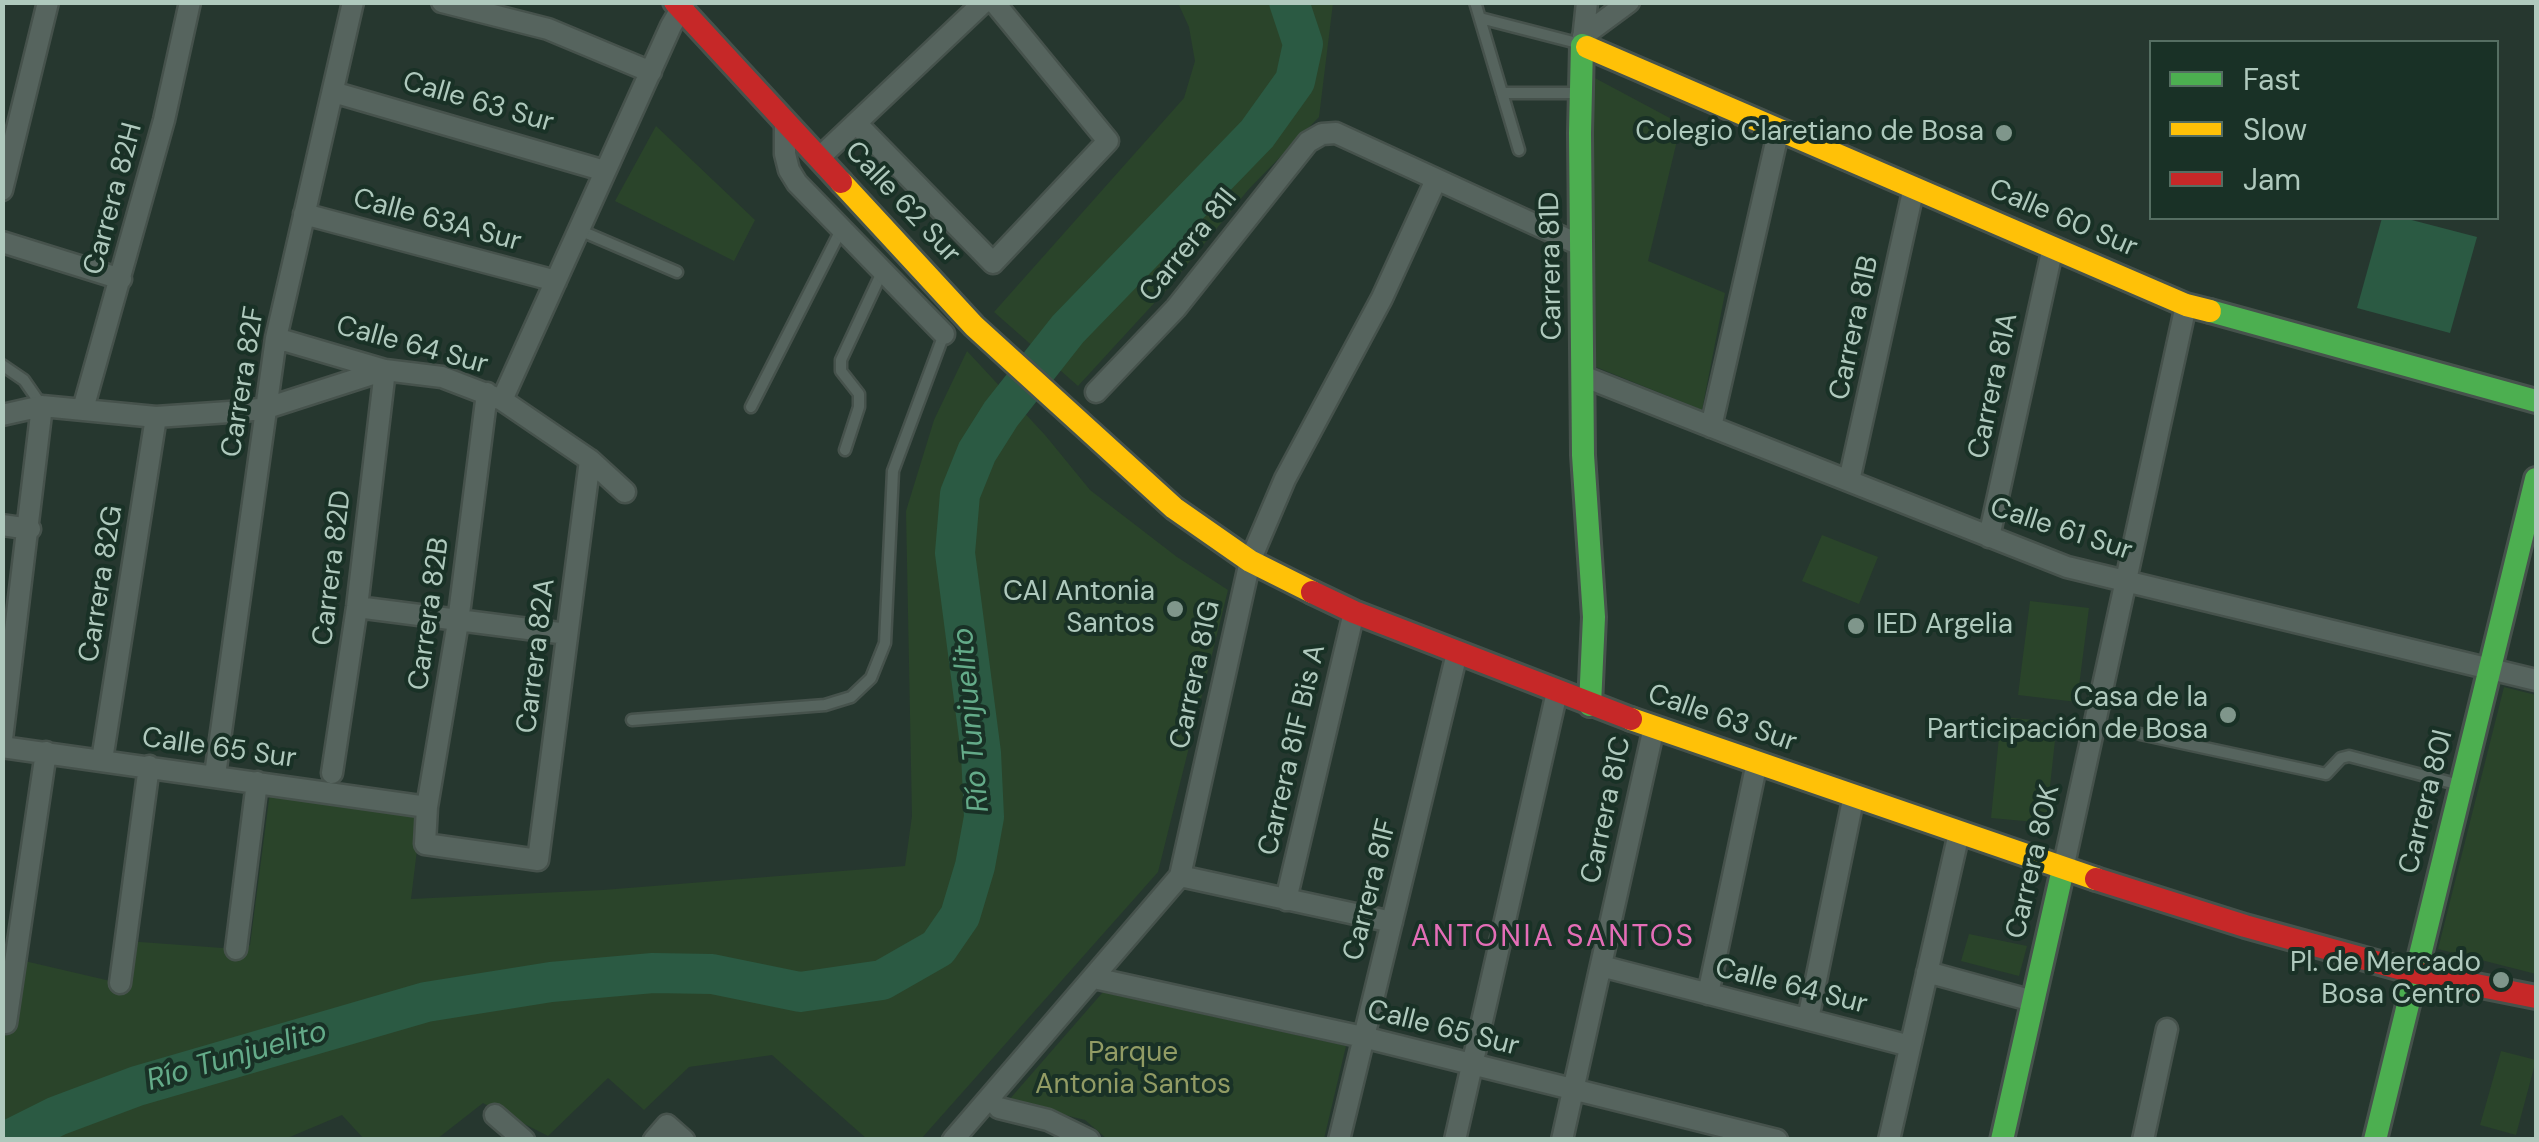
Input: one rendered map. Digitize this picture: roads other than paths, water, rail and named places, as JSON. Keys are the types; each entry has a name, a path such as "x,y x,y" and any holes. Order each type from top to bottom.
{"street":[{"path":"2,190 48,2"},
{"name":"Carrera 82H","path":"83,408 164,120 190,2"},
{"name":"Carrera 82F","path":"215,775 276,338 354,2"},
{"path":"442,2 548,29 651,72"},
{"path":"819,158 984,2"},
{"path":"856,123 993,262 1108,141 994,2"},
{"name":"Carrera 81D","path":"1455,1140 1472,1064 1594,617 1586,529 1582,246 1581,93 1587,2"},
{"path":"1583,40 1629,2"},
{"name":"Carrera 82B","path":"425,844 427,807 494,396 556,280 680,4"},
{"name":"Calle 62 Sur","path":"680,4 974,326"},
{"name":"Calle 60 Sur","path":"1583,40 2186,305 2536,401"},
{"name":"Calle 63 Sur","path":"333,92 606,171"},
{"path":"785,121 785,154 797,183 944,334"},
{"path":"1711,427 1779,128"},
{"name":"Carrera 81I","path":"1096,392 1176,308 1308,142 1322,134 1336,133 1436,180"},
{"path":"1436,180 1582,246"},
{"name":"Carrera 81G","path":"953,1140 1180,876 1250,561 1285,479 1382,298 1436,180"},
{"name":"Carrera 81B","path":"1849,482 1914,187"},
{"name":"Calle 63A Sur","path":"304,214 556,280"},
{"path":"2,242 121,279"},
{"name":"Carrera 81A","path":"1989,537 2053,247"},
{"name":"Carrera 80K","path":"2002,1140 2186,305"},
{"name":"Calle 63 Sur","path":"974,326 1197,528 1250,561 1354,612 1572,698 2063,869 2416,973 2536,998"},
{"name":"Calle 64 Sur","path":"276,338 385,370 442,377 494,396 590,460 625,492"},
{"path":"2,415 42,406 156,417 267,408 385,370"},
{"name":"Carrera 82D","path":"332,773 357,607 385,370"},
{"name":"Calle 61 Sur","path":"1585,378 2067,567 2536,680"},
{"path":"2,739 9,635 30,529 42,406"},
{"name":"Carrera 82G","path":"102,760 156,417"},
{"name":"Carrera 82A","path":"425,844 538,860 590,460"},
{"name":"Carrera 80I","path":"2375,1140 2536,479"},
{"path":"2,525 30,529"},
{"path":"357,607 567,634"},
{"name":"Carrera 81F Bis A","path":"1286,900 1354,612"},
{"name":"Carrera 81F","path":"1339,1140 1457,653"},
{"name":"Carrera 81C","path":"1562,1140 1654,727"},
{"name":"Calle 65 Sur","path":"2,747 427,807"},
{"path":"6,1023 46,752"},
{"path":"1708,994 1758,762"},
{"path":"120,983 149,766"},
{"path":"236,950 258,782"},
{"path":"1808,1019 1854,795"},
{"path":"1889,1140 1959,832"},
{"path":"1180,876 1392,922"},
{"name":"Calle 64 Sur","path":"1601,966 1910,1046"},
{"path":"1927,972 2033,1000"},
{"name":"Calle 65 Sur","path":"1094,978 1364,1037 1777,1140"},
{"path":"2143,1140 2167,1029"},
{"path":"999,1108 1048,1120 1089,1140"},
{"path":"495,1115 524,1140"},
{"path":"1674,1140 1679,1117"},
{"path":"660,1132 684,1140"}],"lane":[{"path":"1475,2 1518,150"},
{"path":"1480,18 1583,40"},
{"path":"1502,93 1581,93"},
{"path":"751,407 842,229"},
{"path":"579,230 677,272"},
{"path":"845,450 859,407 859,394 842,371 841,360 882,271"},
{"path":"632,720 826,704 851,697 871,678 885,644 894,471 944,334"},
{"path":"2,364 24,380 42,406"},
{"path":"2140,734 2326,774 2341,758 2349,756 2462,785"}],"waterway":[{"name":"Río Tunjuelito","path":"9,1140 57,1116 137,1086 426,1002 551,982 653,973 712,974 800,992 882,980 938,948 960,916 984,817 981,753 955,553 960,494 977,452 1001,414 1068,329 1257,134 1295,81 1303,44 1289,2"}],"place":[{"name":"Colegio Claretiano de Bosa","path":"2004,133"},
{"name":"CAI Antonia Santos","path":"1175,609"},
{"name":"IED Argelia","path":"1856,626"},
{"name":"Casa de la Participación de Bosa","path":"2228,715"},
{"name":"Pl. de Mercado Bosa Centro","path":"2501,980"}],"district":[{"name":"ANTONIA SANTOS","path":"1553,938"}],"park label":[{"name":"Parque Antonia Santos","path":"1133,1070"}]}
